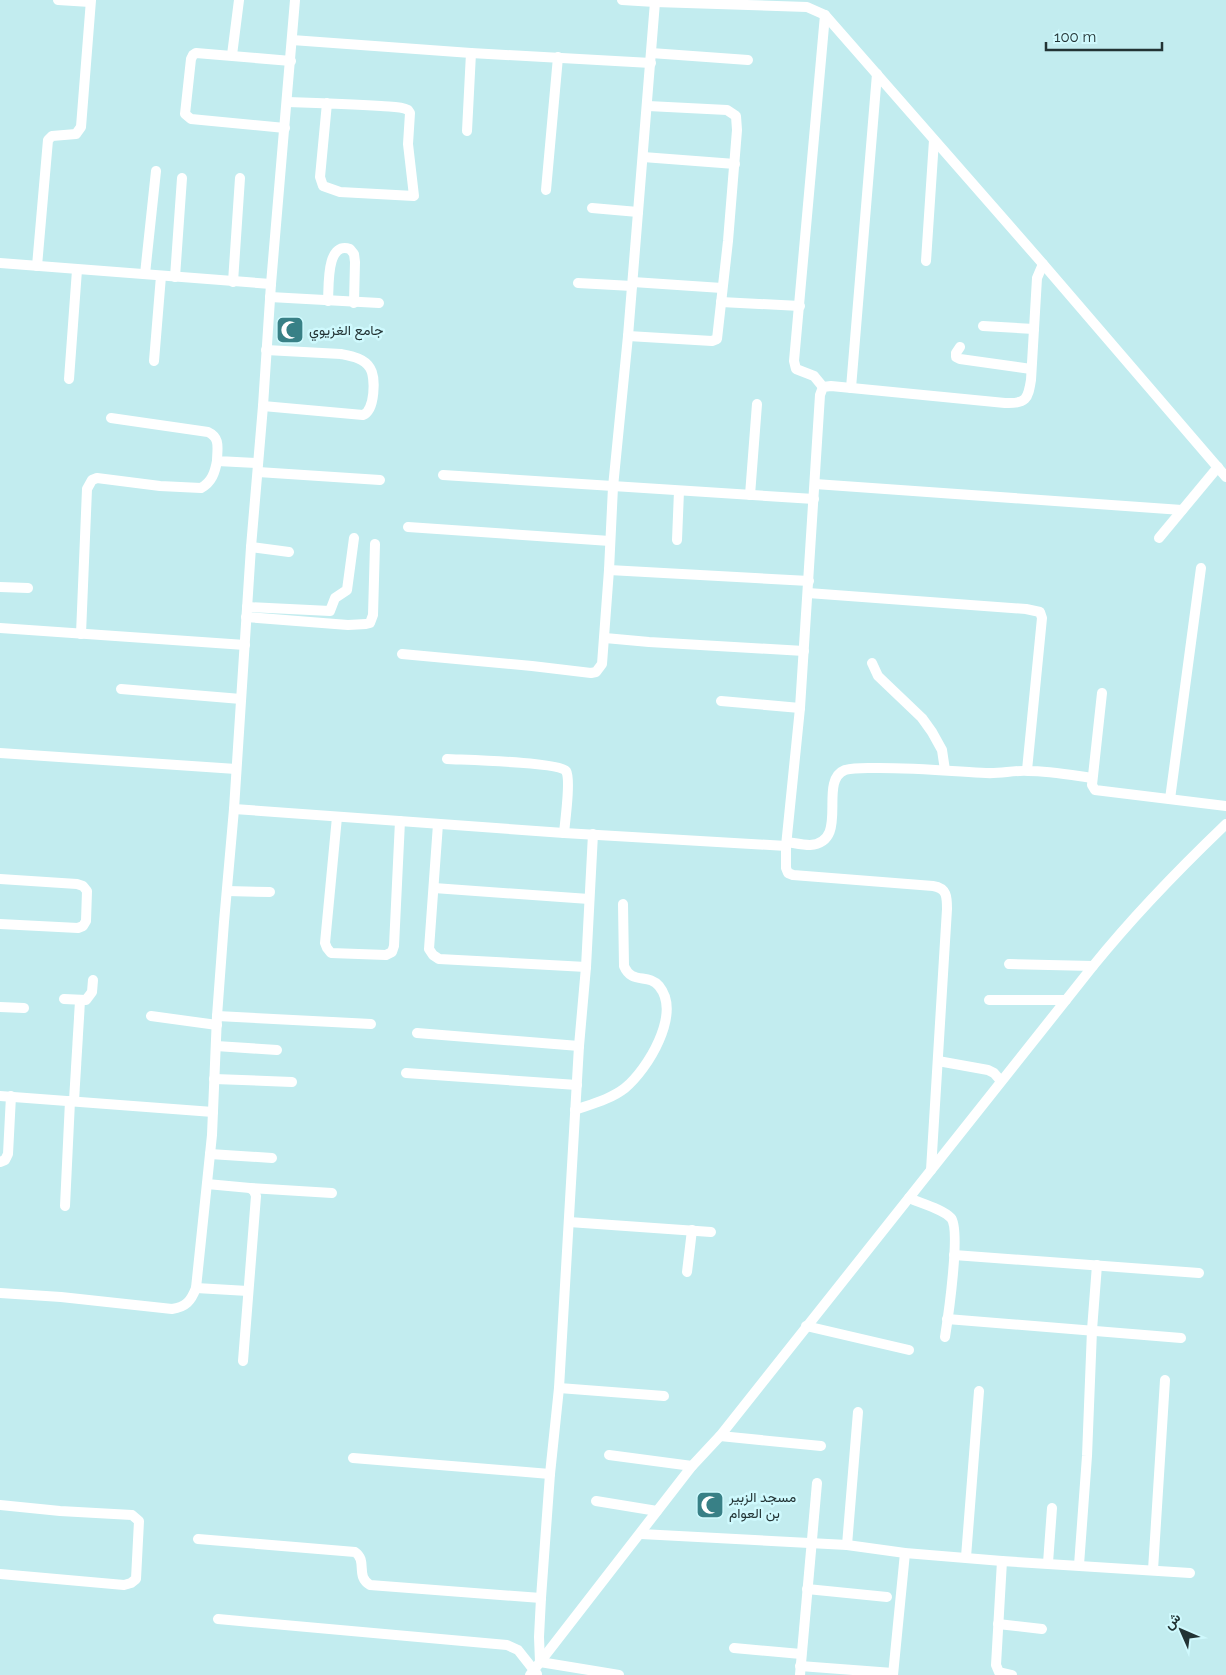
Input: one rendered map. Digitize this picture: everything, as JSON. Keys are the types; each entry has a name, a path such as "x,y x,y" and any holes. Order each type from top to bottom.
{"street":[{"path":"37,266 48,140 52,136 76,134 80,127 91,1 58,0"},
{"path":"232,55 239,0"},
{"path":"0,1293 60,1297 172,1309 185,1306 190,1301 196,1288 210,1154 217,1020 234,809 251,547 295,0"},
{"path":"622,0 739,2 807,7 824,15 1043,264 1226,477"},
{"path":"402,654 591,673 596,672 602,664 610,570 614,487 648,106 655,2"},
{"path":"823,387 814,376 799,371 794,366 824,15"},
{"path":"292,40 471,53 558,57 748,60"},
{"path":"467,131 471,53"},
{"path":"285,128 191,119 186,116 185,103 193,54 232,55 291,61"},
{"path":"546,190 558,57"},
{"path":"851,388 877,74"},
{"path":"287,102 327,103 375,106 408,110 410,113 408,144 414,196 340,192 323,186 320,178 327,103"},
{"path":"628,336 714,340 718,336 735,164 737,119 730,111 648,106"},
{"path":"926,261 934,140"},
{"path":"643,157 735,164"},
{"path":"145,274 156,171"},
{"path":"175,277 182,178"},
{"path":"233,282 240,178"},
{"path":"592,208 638,212"},
{"path":"328,301 332,257 337,250 343,247 350,249 355,257 354,303"},
{"path":"0,263 271,284"},
{"path":"823,387 826,385 1020,403 1028,393 1037,278 1043,264"},
{"path":"69,378 77,270"},
{"path":"154,362 160,276"},
{"path":"578,283 722,288"},
{"path":"270,297 379,304"},
{"path":"721,302 800,306"},
{"path":"984,326 1034,329"},
{"path":"960,347 956,356 960,359 1031,369"},
{"path":"263,406 363,415 370,410 373,388 371,369 364,362 353,356 266,350"},
{"path":"823,387 820,395 800,708 786,868 790,874 933,886 943,889 946,893 947,910 931,1170"},
{"path":"750,496 757,404"},
{"path":"81,634 88,489 92,480 97,478 160,486 201,488 210,480 215,471 217,460 218,442 208,432 111,418"},
{"path":"217,460 258,468 380,480"},
{"path":"1159,538 1218,467"},
{"path":"443,475 814,499"},
{"path":"815,484 1182,510"},
{"path":"677,540 679,491"},
{"path":"408,528 610,541"},
{"path":"247,612 330,611 335,598 347,590 354,538"},
{"path":"247,612 348,624 370,623 375,544"},
{"path":"251,547 289,552"},
{"path":"1170,799 1202,568"},
{"path":"610,570 809,581"},
{"path":"0,587 28,588"},
{"path":"808,593 1026,609 1040,612 1042,618 1027,770"},
{"path":"0,628 245,645"},
{"path":"605,638 804,651"},
{"path":"872,663 878,676 916,712 932,732 942,750 945,770"},
{"path":"122,689 241,699"},
{"path":"1102,693 1092,778 1092,785 1095,790 1226,806"},
{"path":"720,701 800,708"},
{"path":"0,753 236,769"},
{"path":"447,759 534,764 563,769 568,777 564,833"},
{"path":"234,809 564,833 810,845 822,840 828,834 832,822 836,776 844,771 862,768 987,773 1027,770 1092,778"},
{"path":"338,817 325,943 331,953 386,955 392,952 394,946 400,821"},
{"path":"438,824 429,949 432,956 439,959 586,967"},
{"path":"536,1670 692,1466 720,1436 1093,966 1156,893 1226,824"},
{"path":"536,1670 550,1474 559,1388 593,834"},
{"path":"0,879 77,884 83,886 87,891 86,920 83,926 78,928 0,924"},
{"path":"434,888 589,899"},
{"path":"226,891 270,892"},
{"path":"575,1110 624,1089 655,1050 664,1027 666,1003 659,986 650,980 633,977 626,971 624,966 623,904"},
{"path":"1009,964 1093,966"},
{"path":"64,999 86,1000 92,992 93,980"},
{"path":"989,1000 1066,1000"},
{"path":"65,1206 80,1001"},
{"path":"0,1006 24,1008"},
{"path":"151,1016 217,1020 371,1024"},
{"path":"418,1033 579,1046"},
{"path":"216,1046 277,1050"},
{"path":"938,1062 988,1070 994,1073 1001,1081"},
{"path":"406,1073 577,1085"},
{"path":"214,1079 292,1082"},
{"path":"0,1162 8,1154 5,1096 213,1112"},
{"path":"210,1154 272,1158"},
{"path":"207,1184 332,1193"},
{"path":"243,1361 256,1196 250,1188"},
{"path":"909,1198 945,1214 952,1220 954,1228 954,1254 945,1337"},
{"path":"569,1222 711,1232"},
{"path":"687,1272 692,1230"},
{"path":"954,1254 1199,1273"},
{"path":"1079,1565 1097,1265"},
{"path":"196,1288 248,1291"},
{"path":"947,1319 1181,1338"},
{"path":"806,1326 909,1350"},
{"path":"1152,1570 1165,1380"},
{"path":"559,1388 664,1396"},
{"path":"966,1557 979,1391"},
{"path":"847,1545 858,1412"},
{"path":"720,1436 821,1446"},
{"path":"609,1456 692,1466"},
{"path":"353,1458 550,1474"},
{"path":"816,1483 800,1671 893,1674 906,1552"},
{"path":"596,1501 657,1512"},
{"path":"0,1505 132,1515 139,1521 136,1579 131,1583 124,1585 0,1574"},
{"path":"1048,1563 1052,1508"},
{"path":"641,1534 847,1545 1002,1560 1190,1573"},
{"path":"198,1539 355,1552 359,1555 361,1561 362,1577 370,1585 541,1598"},
{"path":"1002,1560 997,1670 1002,1674 1012,1675"},
{"path":"806,1589 887,1597"},
{"path":"218,1619 507,1645 518,1650 536,1670 620,1675"},
{"path":"998,1624 1042,1629"},
{"path":"734,1648 801,1654"}],"place":[{"name":"جامع الغزيوي","path":"290,330"},
{"name":"مسجد الزبير بن العوام","path":"710,1505"}]}
